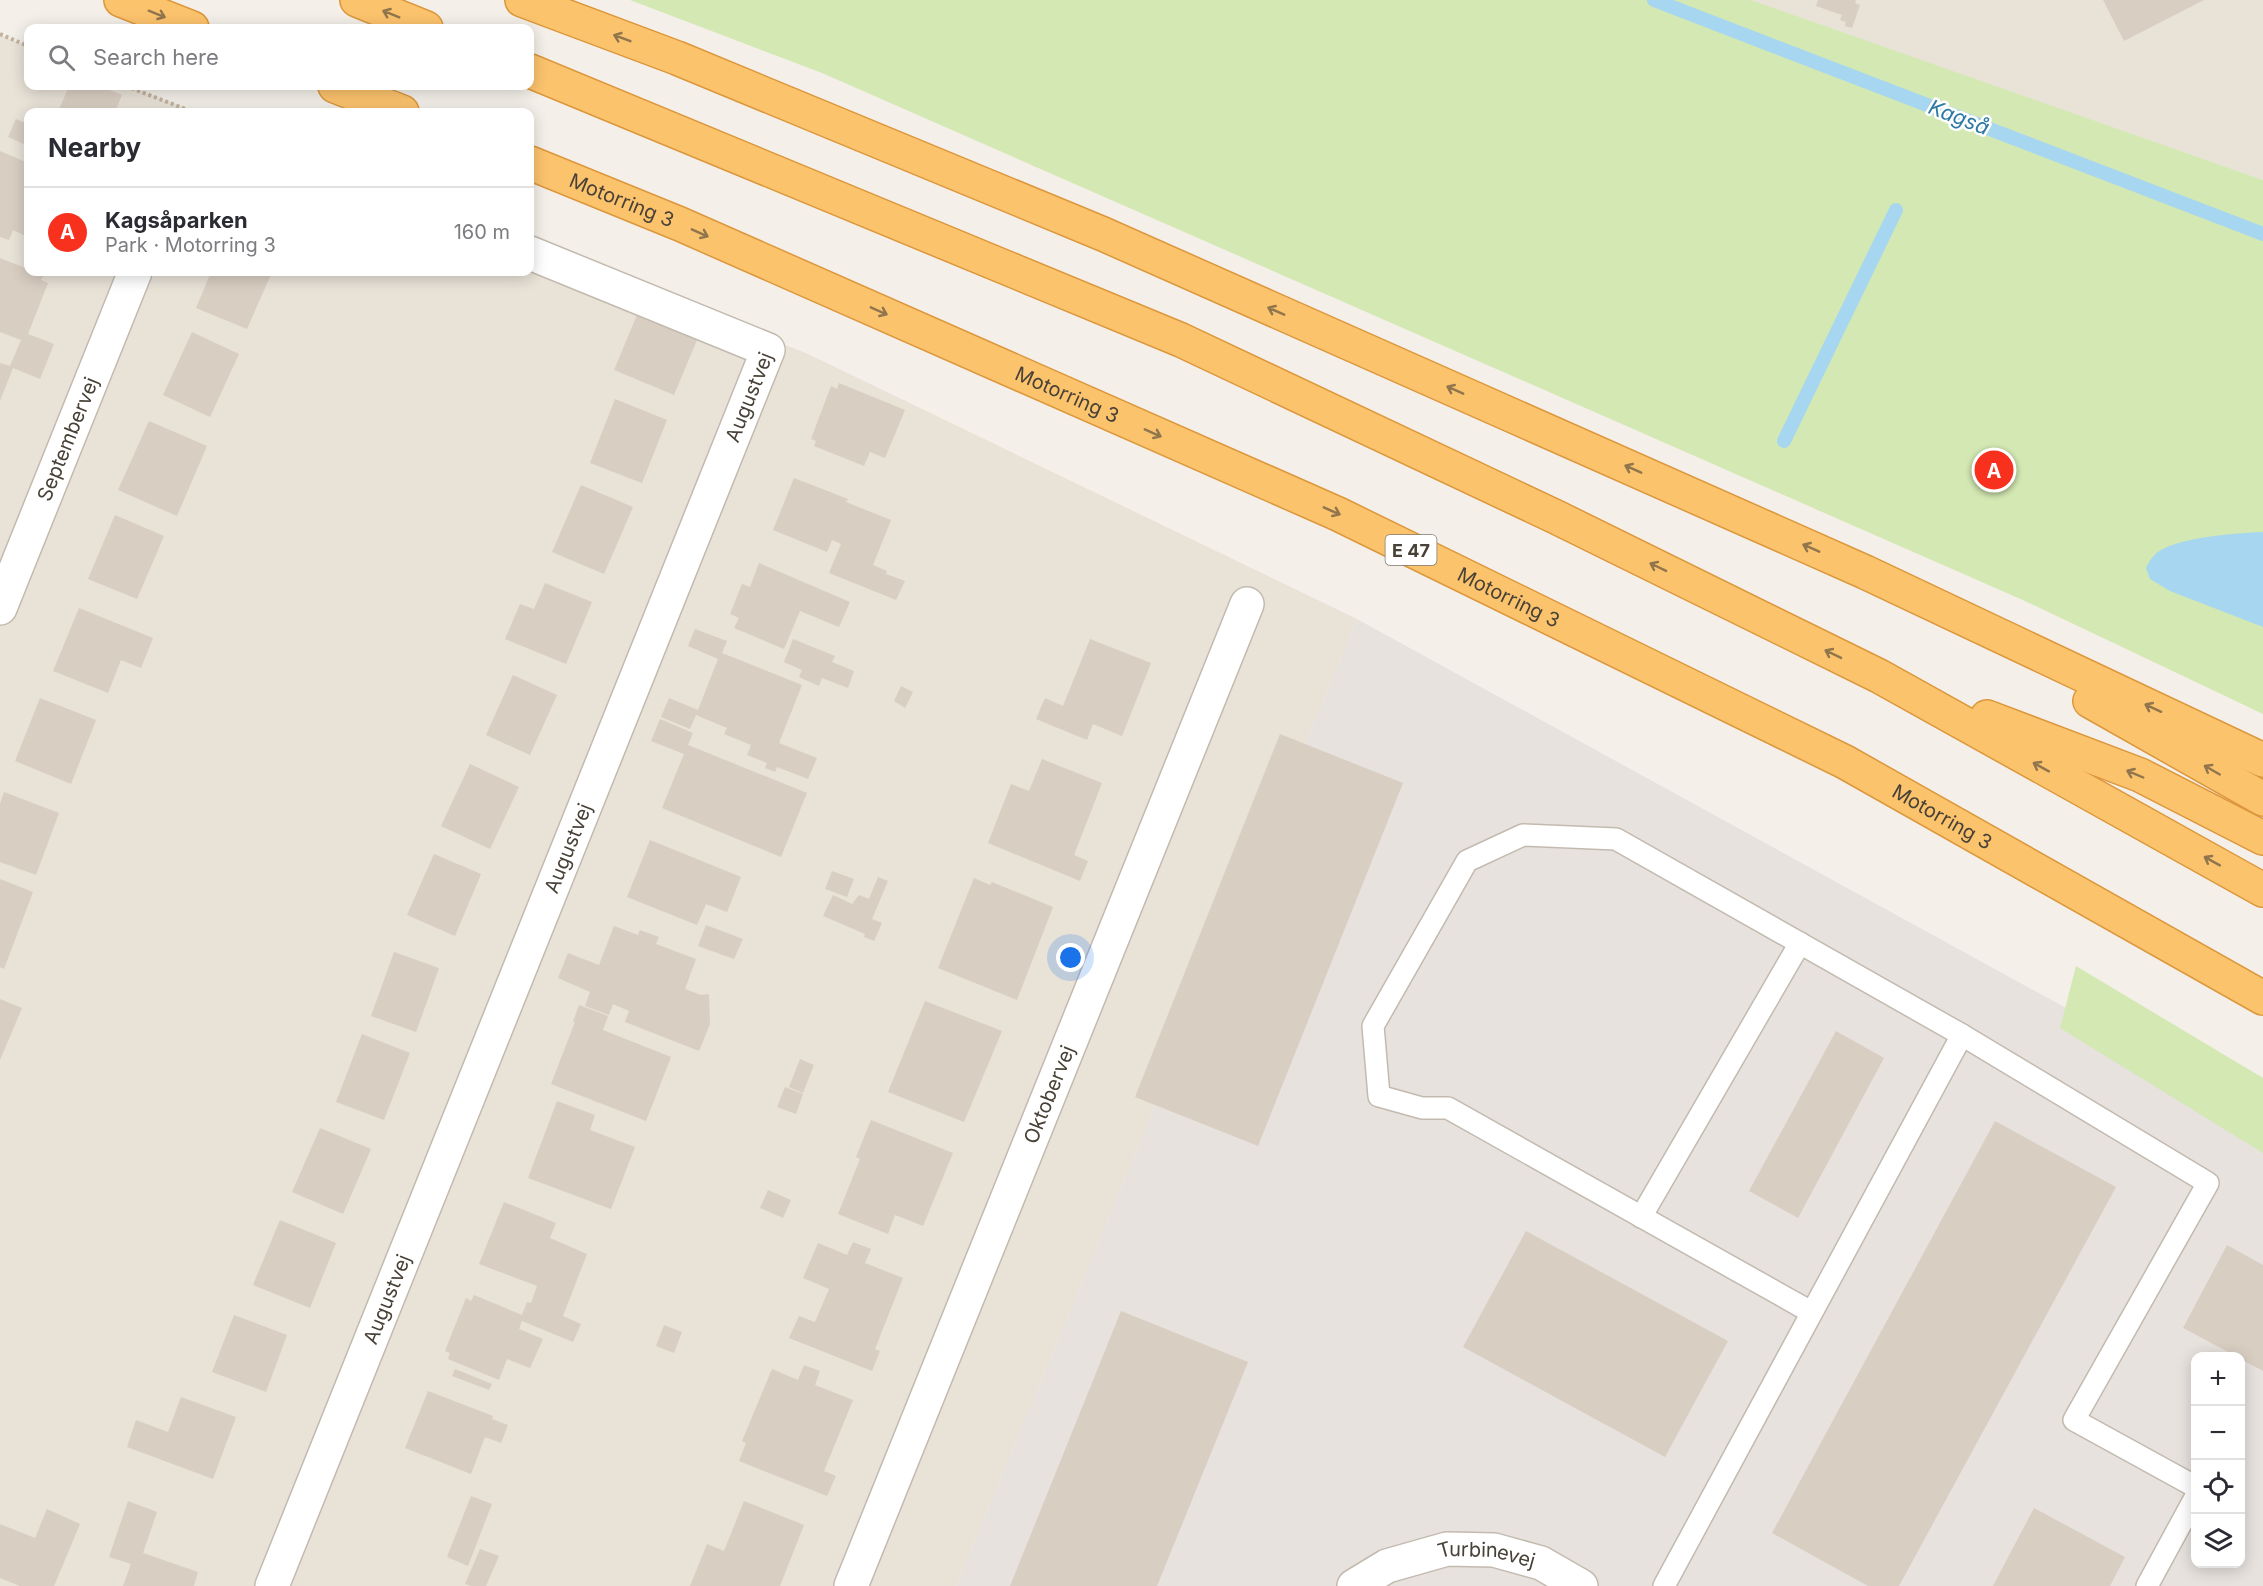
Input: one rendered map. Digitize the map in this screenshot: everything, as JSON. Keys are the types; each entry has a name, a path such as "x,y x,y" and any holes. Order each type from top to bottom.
{"highway":[{"path":"121,0 182,24"},
{"path":"357,0 416,24"},
{"path":"522,0 677,58 1103,234 1865,572 2263,760"},
{"path":"534,73 1181,340 1556,517 1879,676 2263,890"},
{"path":"345,90 392,108"},
{"name":"Motorring 3","path":"534,165 680,224 1338,514 1845,762 2263,998"},
{"path":"1865,572 2263,799"},
{"path":"1879,676 2140,775 2263,838"}],"street":[{"name":"Augustvej","path":"272,1586 768,350 534,255"},
{"name":"Septembervej","path":"0,608 133,276"},
{"name":"Oktobervej","path":"851,1586 1247,604"},
{"name":"Turbinevej","path":"1354,1586 1387,1566 1447,1549 1494,1550 1541,1563 1581,1586"}],"lane":[{"path":"1811,1312 1448,1108 1422,1108 1379,1096 1373,1026 1467,861 1523,835 1616,839 1962,1035 2208,1183 2074,1420 2191,1484"},
{"path":"1641,1216 1800,943"},
{"path":"1664,1586 1962,1035"},
{"path":"2147,1586 2191,1505"}],"path":[{"path":"0,34 24,44"},
{"path":"136,90 183,108"}],"shaded area":[{"path":"1750,0 2263,0 2263,180"},
{"path":"0,35 24,44 24,90 138,90 186,108 24,108 24,276 534,276 534,246 808,354 1357,619 956,1586 0,1586"},
{"path":"1357,619 2263,1116 2263,1586 956,1586"}],"green space":[{"path":"630,0 1751,0 2263,180 2263,714 2025,601 822,73"},
{"path":"2076,966 2263,1078 2263,1153 2060,1028"}],"water":[{"path":"2263,532 2263,627 2170,591 2150,579 2146,568 2150,560 2161,550 2183,542 2211,536"}],"building":[{"path":"1818,0 1856,0 1855,3 1860,5 1852,28 1845,26 1846,22 1840,20 1842,15 1816,6"},
{"path":"2103,0 2204,0 2124,41"},
{"path":"67,90 109,90 122,95 117,108 60,108"},
{"path":"16,119 24,122 24,144 8,137"},
{"path":"0,151 24,161 24,235 13,230 9,240 0,237"},
{"path":"0,258 24,267 24,276 43,276 41,280 48,283 28,334 54,344 40,379 13,368 0,401 0,363 10,366 21,340 0,332"},
{"path":"209,276 270,276 247,329 196,308"},
{"path":"637,315 697,340 674,395 614,370"},
{"path":"192,332 239,354 210,417 163,395"},
{"path":"839,383 905,410 885,458 870,452 864,466 814,446 816,441 811,439 831,386 837,389"},
{"path":"615,399 667,420 642,483 590,463"},
{"path":"149,421 207,446 177,516 118,490"},
{"path":"794,478 848,499 846,502 891,520 873,565 887,571 886,574 905,581 896,600 829,573 841,544 832,540 827,552 773,530"},
{"path":"581,485 633,507 604,574 552,552"},
{"path":"115,515 164,536 137,599 88,579"},
{"path":"759,563 850,602 839,627 800,611 784,649 734,628 739,618 730,614 742,584 750,587"},
{"path":"545,583 592,602 566,664 505,639 520,604 534,609"},
{"path":"79,608 153,638 141,668 121,660 108,693 53,671"},
{"path":"695,629 727,641 722,653 802,685 779,743 817,758 808,779 777,767 775,772 765,768 767,763 747,755 751,745 724,734 727,728 696,715 690,729 661,717 669,698 698,710 718,659 688,646"},
{"path":"793,639 835,656 832,662 854,671 848,688 822,678 819,686 799,677 802,670 784,662"},
{"path":"1090,639 1151,663 1122,736 1093,724 1087,740 1036,719 1045,698 1063,706"},
{"path":"513,675 557,695 530,755 486,735"},
{"path":"901,686 913,692 905,708 894,701"},
{"path":"40,698 96,720 71,784 15,761"},
{"path":"660,719 693,733 688,745 807,793 781,857 662,808 684,754 651,741"},
{"path":"1280,734 1403,783 1258,1146 1135,1097"},
{"path":"1042,759 1102,783 1074,855 1088,861 1080,881 988,843 1011,784 1029,791"},
{"path":"470,764 519,787 490,849 441,826"},
{"path":"4,792 59,813 36,875 0,862 0,804"},
{"path":"650,840 741,877 727,912 706,904 697,925 627,897"},
{"path":"434,854 481,874 455,936 407,915"},
{"path":"832,871 854,879 847,897 825,889"},
{"path":"878,877 888,881 872,919 882,923 874,941 864,937 865,934 823,916 833,895 852,904 859,895 869,899"},
{"path":"974,878 990,885 992,882 1053,907 1017,1000 938,968"},
{"path":"0,879 33,892 4,969 0,967"},
{"path":"706,925 743,939 734,959 698,946"},
{"path":"614,926 638,935 640,930 659,937 656,944 696,959 685,989 701,995 709,994 710,1024 699,1051 625,1022 629,1011 613,1004 609,1015 585,1006 590,992 558,978 568,953 599,965"},
{"path":"394,952 439,968 416,1032 371,1016"},
{"path":"0,999 22,1008 0,1060"},
{"path":"925,1001 1002,1031 964,1122 888,1092"},
{"path":"579,1005 608,1016 603,1030 671,1057 646,1121 551,1084 575,1022 573,1022"},
{"path":"1836,1031 1884,1058 1798,1218 1749,1191"},
{"path":"362,1034 410,1053 384,1120 336,1102"},
{"path":"800,1059 814,1065 803,1093 789,1087"},
{"path":"785,1087 803,1094 796,1114 777,1107"},
{"path":"557,1101 595,1115 590,1130 635,1147 611,1209 528,1178"},
{"path":"871,1120 953,1153 923,1226 895,1215 888,1234 838,1214 860,1159 856,1157"},
{"path":"1995,1121 2116,1187 1899,1586 1868,1586 1772,1533"},
{"path":"320,1128 371,1149 343,1214 292,1192"},
{"path":"768,1190 791,1200 783,1218 760,1208"},
{"path":"504,1202 556,1223 550,1238 587,1254 563,1316 581,1324 573,1342 522,1321 519,1329 543,1339 530,1368 507,1359 499,1380 448,1359 450,1353 445,1351 466,1298 471,1301 474,1295 522,1315 527,1302 531,1303 537,1286 479,1264"},
{"path":"280,1220 336,1243 310,1308 253,1285"},
{"path":"1526,1231 1728,1341 1665,1457 1463,1347"},
{"path":"853,1242 871,1249 865,1263 903,1278 875,1349 880,1351 872,1371 789,1338 799,1316 815,1322 829,1289 803,1278 818,1243 847,1255"},
{"path":"2227,1245 2263,1265 2263,1371 2245,1362 2245,1352 2228,1352 2183,1328"},
{"path":"1121,1311 1248,1362 1157,1586 1010,1586"},
{"path":"234,1315 287,1335 266,1392 212,1372"},
{"path":"664,1325 682,1332 674,1353 656,1346"},
{"path":"804,1365 820,1371 815,1385 853,1400 824,1471 836,1476 827,1496 739,1461 746,1443 742,1441 772,1369 798,1380"},
{"path":"455,1369 492,1384 489,1390 452,1376"},
{"path":"428,1391 493,1416 492,1419 508,1425 501,1443 485,1437 471,1474 405,1448"},
{"path":"181,1397 236,1417 213,1479 127,1447 136,1420 168,1432"},
{"path":"471,1496 492,1504 468,1566 447,1557"},
{"path":"128,1501 157,1512 143,1553 198,1572 194,1586 123,1586 131,1564 109,1557"},
{"path":"744,1501 804,1525 780,1586 690,1586 707,1544 724,1551"},
{"path":"2034,1508 2125,1557 2110,1586 1993,1586"},
{"path":"47,1509 80,1524 54,1586 20,1586 0,1578 0,1524 35,1538"},
{"path":"480,1549 499,1556 486,1586 465,1584"}],"waterway":[{"name":"Kagså","path":"1654,0 2263,234"},
{"path":"1784,441 1896,210"}],"place":[{"name":"Kagsåparken","path":"1994,470"}]}
